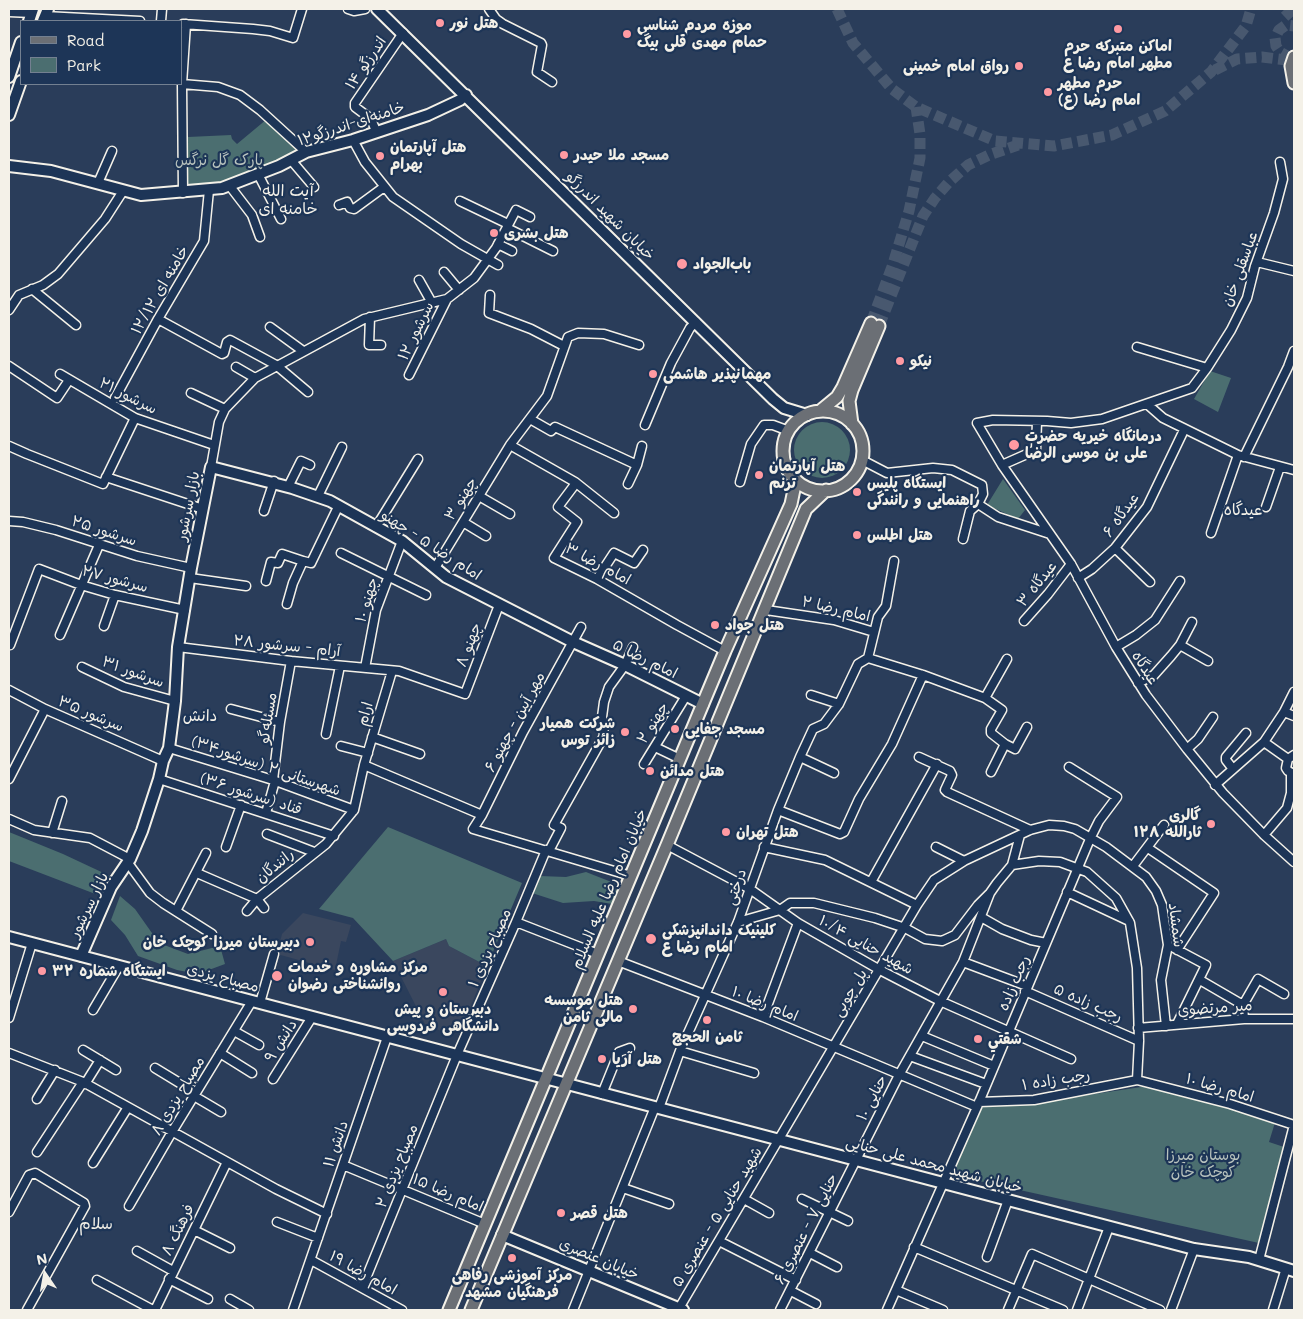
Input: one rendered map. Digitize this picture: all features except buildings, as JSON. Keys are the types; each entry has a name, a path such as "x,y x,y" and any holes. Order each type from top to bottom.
{"main road":[{"name":"خیابان شهید اندرزگو","path":"378,9 784,408 807,415"},
{"path":"9,77 20,45"},
{"path":"1294,57 1292,66 1294,83"},
{"path":"9,115 20,84"},
{"name":"خامنه‌ای-اندرزگو۱۲","path":"9,166 51,171 140,195 183,193 222,188 279,166 306,152 352,140 428,115 460,100 466,95"},
{"path":"820,411 837,397 844,387 875,324 849,401 852,424"},
{"path":"820,411 832,412 843,416 852,424 859,434 863,447 862,460 857,472 849,481 838,488 813,490 803,486 788,470 784,458 784,445 788,431 797,421 807,415 820,411"},
{"name":"امام رضا ۵ - چهنو","path":"211,467 274,482 330,501 402,541 446,577 574,642"},
{"name":"بازار سرشور","path":"81,956 111,887 129,861 142,831 159,779 163,760 169,748 175,701 178,647 190,573 211,467"},
{"name":"خیابان امام رضا علیه السلام","path":"449,1310 725,651 791,504 796,480"},
{"path":"472,1310 766,610 806,509 826,490"},
{"name":"امام رضا ۵","path":"574,642 703,704"},
{"name":"مصباح یزدی","path":"9,937 567,1085"},
{"name":"خیابان شهید محمد علی حنایی","path":"567,1085 1194,1249 1249,1257 1290,1269"},
{"name":"خیابان عنصری","path":"502,1235 680,1310"}],"street":[{"path":"183,193 182,84 184,24 270,31 293,38 302,9"},
{"path":"348,9 354,11 365,9"},
{"path":"489,9 496,19 503,24 542,45 537,72 552,82"},
{"path":"9,12 31,14"},
{"path":"46,15 124,20"},
{"name":"اندرزگو ۱۴","path":"376,131 371,119 355,105 403,33"},
{"path":"182,84 218,87 240,96 260,110 306,152"},
{"path":"352,140 365,162 393,197 461,244 498,265"},
{"path":"98,183 112,151"},
{"path":"291,160 314,187"},
{"name":"عباسقلی خان","path":"977,423 993,420 1071,424 1086,422 1102,419 1192,388 1231,330 1247,298 1283,179 1280,162"},
{"path":"258,174 281,219"},
{"path":"229,185 252,215 260,238"},
{"path":"339,205 347,202 350,208 354,209 384,186"},
{"name":"خامنه ای ۱۲/۱۲","path":"115,398 158,319 204,241 209,190"},
{"path":"9,310 19,295 43,285 58,274 105,219 123,191"},
{"path":"460,201 553,251"},
{"name":"بازار سرشور","path":"211,467 219,422 225,409 255,378 345,328 370,317 447,299 474,278 498,244 516,210 530,216"},
{"path":"498,244 512,251"},
{"path":"1257,262 1294,271"},
{"path":"444,272 458,290"},
{"path":"419,280 432,303"},
{"path":"32,290 76,325"},
{"path":"490,295 490,313 531,329 564,346 568,337 578,333 604,334 639,345"},
{"name":"سرشور ۱۲","path":"409,374 447,299"},
{"path":"370,317 369,344 381,346"},
{"path":"158,319 222,354 230,340 276,365 308,392"},
{"path":"645,425 671,363 690,328 696,322"},
{"path":"270,328 303,351"},
{"name":"چهنو ۳","path":"435,568 510,445 547,396 564,346"},
{"path":"1137,347 1207,368"},
{"path":"1211,533 1241,456 1291,368 1294,351"},
{"path":"9,366 57,398 69,380"},
{"path":"236,367 255,378"},
{"name":"سرشور ۲۱","path":"60,374 135,418 214,445"},
{"path":"191,393 225,409"},
{"path":"1147,404 1163,418 1184,430 1241,456 1294,470"},
{"path":"9,446 103,484 135,418"},
{"path":"530,419 550,431 555,427 637,465"},
{"path":"1002,465 1036,450 1037,421"},
{"name":"عیدگاه","path":"977,423 1002,465 1071,564 1116,647 1138,683 1215,785 1264,835 1294,862"},
{"path":"740,482 751,444 764,425 773,425 788,431"},
{"name":"عیدگاه ۶","path":"1078,578 1092,569 1115,548 1147,507 1184,430"},
{"path":"510,445 576,483 614,513"},
{"path":"628,484 637,465 642,446"},
{"path":"318,496 342,448"},
{"path":"376,526 418,459"},
{"path":"862,460 886,473 934,468 952,470 982,485 983,494 978,504 970,511 963,538"},
{"path":"288,488 301,461 310,465"},
{"path":"1266,507 1280,467"},
{"path":"106,477 203,509"},
{"path":"264,511 274,482"},
{"name":"امام رضا ۳","path":"576,483 558,507 577,522 554,558 597,579 725,651"},
{"path":"479,496 510,514"},
{"path":"978,504 998,517 1050,534"},
{"path":"266,581 271,562 278,564 282,554 311,563 338,507"},
{"name":"سرشور ۲۵","path":"9,521 56,530 190,573 246,586"},
{"path":"463,522 486,536"},
{"name":"چهنو ۱۰","path":"364,668 376,610 402,541"},
{"path":"60,634 99,545"},
{"path":"1115,548 1150,582"},
{"path":"597,579 614,553 634,563 643,550"},
{"path":"341,553 426,595"},
{"path":"288,604 293,583 303,561"},
{"path":"874,632 878,617 886,606 894,561"},
{"name":"عیدگاه ۳","path":"1024,621 1071,564"},
{"name":"سرشور ۲۷","path":"10,645 39,569 81,585 115,595 185,610"},
{"path":"1116,647 1136,635 1155,620 1180,581"},
{"path":"104,626 115,595"},
{"name":"چهنو ۸","path":"465,694 499,604"},
{"name":"امام رضا ۲","path":"766,610 834,620 874,632 868,658"},
{"path":"1138,683 1154,675 1180,645 1192,622"},
{"name":"مهر آیین - چهنو ۶","path":"547,851 473,829 482,816 522,732 581,627"},
{"path":"1180,645 1208,661"},
{"name":"آرام - سرشور ۲۸","path":"178,647 291,661 399,671 465,694"},
{"path":"625,665 633,647"},
{"path":"868,658 923,675 985,698 1002,710 991,732 1005,744 1015,749 1027,727"},
{"name":"درختی","path":"573,1310 704,994 738,922 764,847 800,757 813,729 824,724 839,704 858,664 868,658"},
{"path":"985,698 1007,659"},
{"name":"مسئله‌گو","path":"266,813 274,781 280,722 291,661"},
{"name":"مصباح یزدی ۱","path":"457,1056 547,851 561,828 554,825 604,736 602,717 604,702 609,687 625,665"},
{"path":"326,734 340,666"},
{"name":"سرشور ۳۱","path":"82,667 124,687 175,701"},
{"name":"ارام","path":"364,765 392,671"},
{"path":"778,810 840,834 844,832 859,799 892,744 923,675"},
{"name":"سرشور ۳۵","path":"9,690 44,709 163,760"},
{"path":"1215,785 1264,742 1284,712 1294,692"},
{"path":"811,695 839,704"},
{"name":"چهنو ۲","path":"644,764 686,696"},
{"path":"9,779 44,709"},
{"path":"231,709 280,722"},
{"path":"1284,712 1294,716"},
{"path":"1187,749 1198,739 1213,717"},
{"path":"1234,769 1226,758 1246,733"},
{"path":"372,737 420,754"},
{"path":"1264,742 1291,757 1286,768 1293,774 1292,793 1287,808 1264,835"},
{"path":"991,772 1005,744"},
{"path":"341,746 368,753"},
{"path":"654,747 680,759"},
{"name":"شهرستانی ۲ (سرشور۳۴)","path":"169,748 274,781 354,810"},
{"path":"800,757 834,773"},
{"path":"919,757 937,764 952,773 945,790 946,792 1030,830"},
{"path":"871,882 937,764"},
{"path":"364,765 482,816"},
{"name":"رانندگان","path":"197,873 256,899 334,836 354,810 364,765"},
{"name":"رجب زاده","path":"887,1310 978,1104 1090,839 1099,821 1117,797 1069,767"},
{"name":"قناد (سرشور ۳۶)","path":"159,779 334,836"},
{"path":"52,833 62,801"},
{"path":"226,847 241,805"},
{"path":"9,819 34,830 90,838 129,861 150,892 212,934"},
{"name":"شمشاد","path":"1020,835 1049,825 1075,829 1106,847 1146,877 1156,891 1162,905 1168,945 1161,980 1166,1026"},
{"path":"1133,866 1164,825"},
{"path":"267,834 314,852"},
{"path":"764,847 825,860 917,905 934,880 964,861 1020,835"},
{"path":"738,922 780,910 790,903 814,902 904,928 925,939 942,942 955,935 1012,866 1020,835"},
{"name":"شهید حنایی ۱۰/۴","path":"667,845 750,889 798,923 880,970 940,1001 1072,1059"},
{"path":"936,847 964,861"},
{"path":"1148,848 1214,893 1177,950"},
{"path":"1288,855 1294,848"},
{"path":"547,851 631,876"},
{"path":"176,911 206,853"},
{"path":"1012,866 1039,861 1060,862 1087,872 1116,898 1129,921 1137,968 1139,1041 1137,1080"},
{"path":"1067,892 1129,921"},
{"name":"حنایی ۱۰","path":"856,1160 910,1056 963,962 990,893"},
{"path":"247,910 256,899 264,908"},
{"name":"پل چوبی","path":"779,1140 917,905"},
{"path":"982,917 1002,929 1030,940 1046,943"},
{"path":"516,922 598,954"},
{"path":"763,1017 798,923"},
{"path":"9,1018 32,943"},
{"path":"1168,945 1205,964 1200,980 1177,1024"},
{"name":"مصباح یزدی ۸","path":"130,1206 220,1053 256,1002 274,954"},
{"name":"امام رضا ۱۰","path":"618,961 763,1017 900,1075 978,1104"},
{"name":"رجب زاده ۵","path":"963,962 1139,1041"},
{"path":"93,1010 119,966"},
{"path":"1244,1019 1243,1005 1258,979 1284,994"},
{"path":"1200,980 1243,1005"},
{"name":"دانش ۹","path":"273,1079 312,1017"},
{"name":"میر مرتضوی","path":"1138,1028 1244,1019 1294,1019"},
{"path":"234,1031 259,1046"},
{"path":"922,1036 994,1066"},
{"name":"دانش ۱۱","path":"294,1310 388,1037"},
{"path":"602,1094 619,1052 630,1048"},
{"path":"83,1050 116,1070"},
{"path":"680,1051 754,1073"},
{"path":"9,1053 84,1083 276,1189 326,1214"},
{"path":"220,1053 252,1073"},
{"name":"مصباح یزدی ۲","path":"362,1288 457,1056"},
{"path":"910,1056 986,1084"},
{"path":"38,1152 100,1060"},
{"path":"155,1068 221,1112"},
{"path":"37,1099 55,1070"},
{"name":"امام رضا ۱۰","path":"1137,1080 1230,1104 1294,1125"},
{"name":"رجب زاده ۱","path":"978,1104 1034,1100 1137,1080"},
{"path":"93,1163 128,1107"},
{"path":"1260,1260 1294,1125"},
{"name":"شهید حنایی ۵ - عنصری ۵","path":"680,1310 779,1140"},
{"name":"حنایی ۷ - عنصری ۶","path":"780,1310 856,1160"},
{"name":"فرهنگ ۸","path":"154,1310 227,1162"},
{"name":"امام رضا ۱۵","path":"343,1165 485,1224"},
{"path":"9,1212 29,1175 32,1173 36,1173 84,1203 85,1206 27,1310"},
{"path":"623,1188 669,1204"},
{"path":"744,1199 769,1213"},
{"path":"802,1199 848,1221"},
{"path":"987,1257 1008,1200"},
{"path":"277,1222 318,1238"},
{"path":"1077,1310 1108,1227"},
{"path":"194,1230 230,1248"},
{"path":"719,1241 796,1280"},
{"path":"914,1247 1062,1310"},
{"path":"1171,1310 1194,1249"},
{"path":"137,1251 174,1271"},
{"path":"810,1252 837,1266"},
{"path":"1008,1310 1032,1254 1160,1310"},
{"name":"امام رضا ۱۹","path":"311,1260 362,1288 393,1308 402,1310"},
{"path":"1273,1310 1290,1269"},
{"path":"170,1279 208,1299"},
{"path":"97,1280 154,1310"},
{"path":"896,1290 943,1310"},
{"path":"791,1291 816,1304"},
{"path":"230,1299 249,1310"}],"shaded area":[{"name":"دبیرستان میرزا کوچک خان","path":"303,913 351,925 346,942 341,941 335,970 277,954 282,934"},
{"name":"دبیرستان و پیش دانشگاهی فردوسی","path":"446,939 449,946 487,966 466,1018 445,1032 426,1026 393,961"}],"green space":[{"name":"پارک گل نرگس","path":"267,119 301,150 277,163 222,184 188,188 188,137 231,135 237,144"},
{"path":"1210,371 1231,378 1218,412 1194,399"},
{"path":"817,422 827,422 842,430 848,439 850,450 848,461 842,470 827,478 817,478 806,473 799,466 794,455 794,445 799,434 806,427"},
{"path":"1003,479 1025,510 1018,519 987,505"},
{"path":"388,827 522,883 487,966 449,946 446,939 393,961 353,918 319,909"},
{"path":"9,832 110,876 98,895 9,861"},
{"path":"586,872 619,885 612,904 594,901 563,903 532,893 540,876 566,877"},
{"path":"120,896 135,909 159,943 188,954 220,946 225,964 198,974 177,970 138,956 125,935 111,920"},
{"name":"بوستان میرزا کوچک خان","path":"1148,1086 1277,1116 1269,1142 1293,1150 1268,1245 961,1177 952,1170 982,1105 1034,1103"}],"tunnel":[{"path":"837,9 853,43 892,89 916,107 995,141 1054,146 1112,135 1165,111 1211,72 1246,26 1251,9"},
{"path":"1285,9 1294,19"},
{"path":"1291,58 1280,52 1276,46 1275,38 1279,30 1286,25 1294,26"},
{"path":"1215,70 1237,59 1262,57 1294,61"},
{"path":"871,323 893,264 909,211 920,158 920,134 916,107"},
{"path":"879,326 923,216 935,198 968,165 1018,145"}],"place":[{"name":"هتل نور","path":"440,23"},
{"name":"اماکن متبرکه حرم مطهر امام رضا ع","path":"1118,29"},
{"name":"موزه مردم شناسی حمام مهدی قلی بیگ","path":"627,34"},
{"name":"رواق امام خمینی","path":"1019,66"},
{"name":"حرم مطهر امام رضا (ع)","path":"1048,92"},
{"name":"مسجد ملا حیدر","path":"564,155"},
{"name":"هتل آپارتمان بهرام","path":"380,156"},
{"name":"هتل بشری","path":"494,233"},
{"name":"باب‌الجواد","path":"682,264"},
{"name":"نیکو","path":"900,361"},
{"name":"مهمانپذیر هاشمی","path":"653,374"},
{"name":"درمانگاه خیریه حضرت علی بن موسی الرضا","path":"1014,445"},
{"name":"هتل آپارتمان ترنم","path":"759,475"},
{"name":"ایستگاه پلیس راهنمایی و رانندگی","path":"857,492"},
{"name":"هتل اطلس","path":"857,535"},
{"name":"هتل جواد","path":"715,625"},
{"name":"مسجد جفایی","path":"675,729"},
{"name":"شرکت همیار زائر توس","path":"625,732"},
{"name":"هتل مدائن","path":"650,771"},
{"name":"گالری ثارالله ۱۲۸","path":"1211,824"},
{"name":"هتل تهران","path":"726,832"},
{"name":"کلینیک داندانپزشکى امام رضا ع","path":"651,939"},
{"name":"دبیرستان میرزا کوچک خان","path":"310,942"},
{"name":"ایستگاه شماره ۳۲","path":"42,971"},
{"name":"مرکز مشاوره و خدمات روانشناختی رضوان","path":"277,976"},
{"name":"دبیرستان و پیش دانشگاهی فردوسی","path":"443,992"},
{"name":"هتل موسسه مالی ثامن","path":"633,1009"},
{"name":"ثامن الحجج","path":"707,1020"},
{"name":"شقتي","path":"978,1039"},
{"name":"هتل آریا","path":"602,1059"},
{"name":"هتل قصر","path":"561,1213"},
{"name":"مرکز آموزشی رفاهی فرهنگیان مشهد","path":"512,1258"}],"district":[{"name":"آیت الله خامنه ای","path":"288,200"},
{"name":"عیدگاه","path":"1243,510"},
{"name":"دانش","path":"200,716"},
{"name":"سلام","path":"96,1224"}]}
